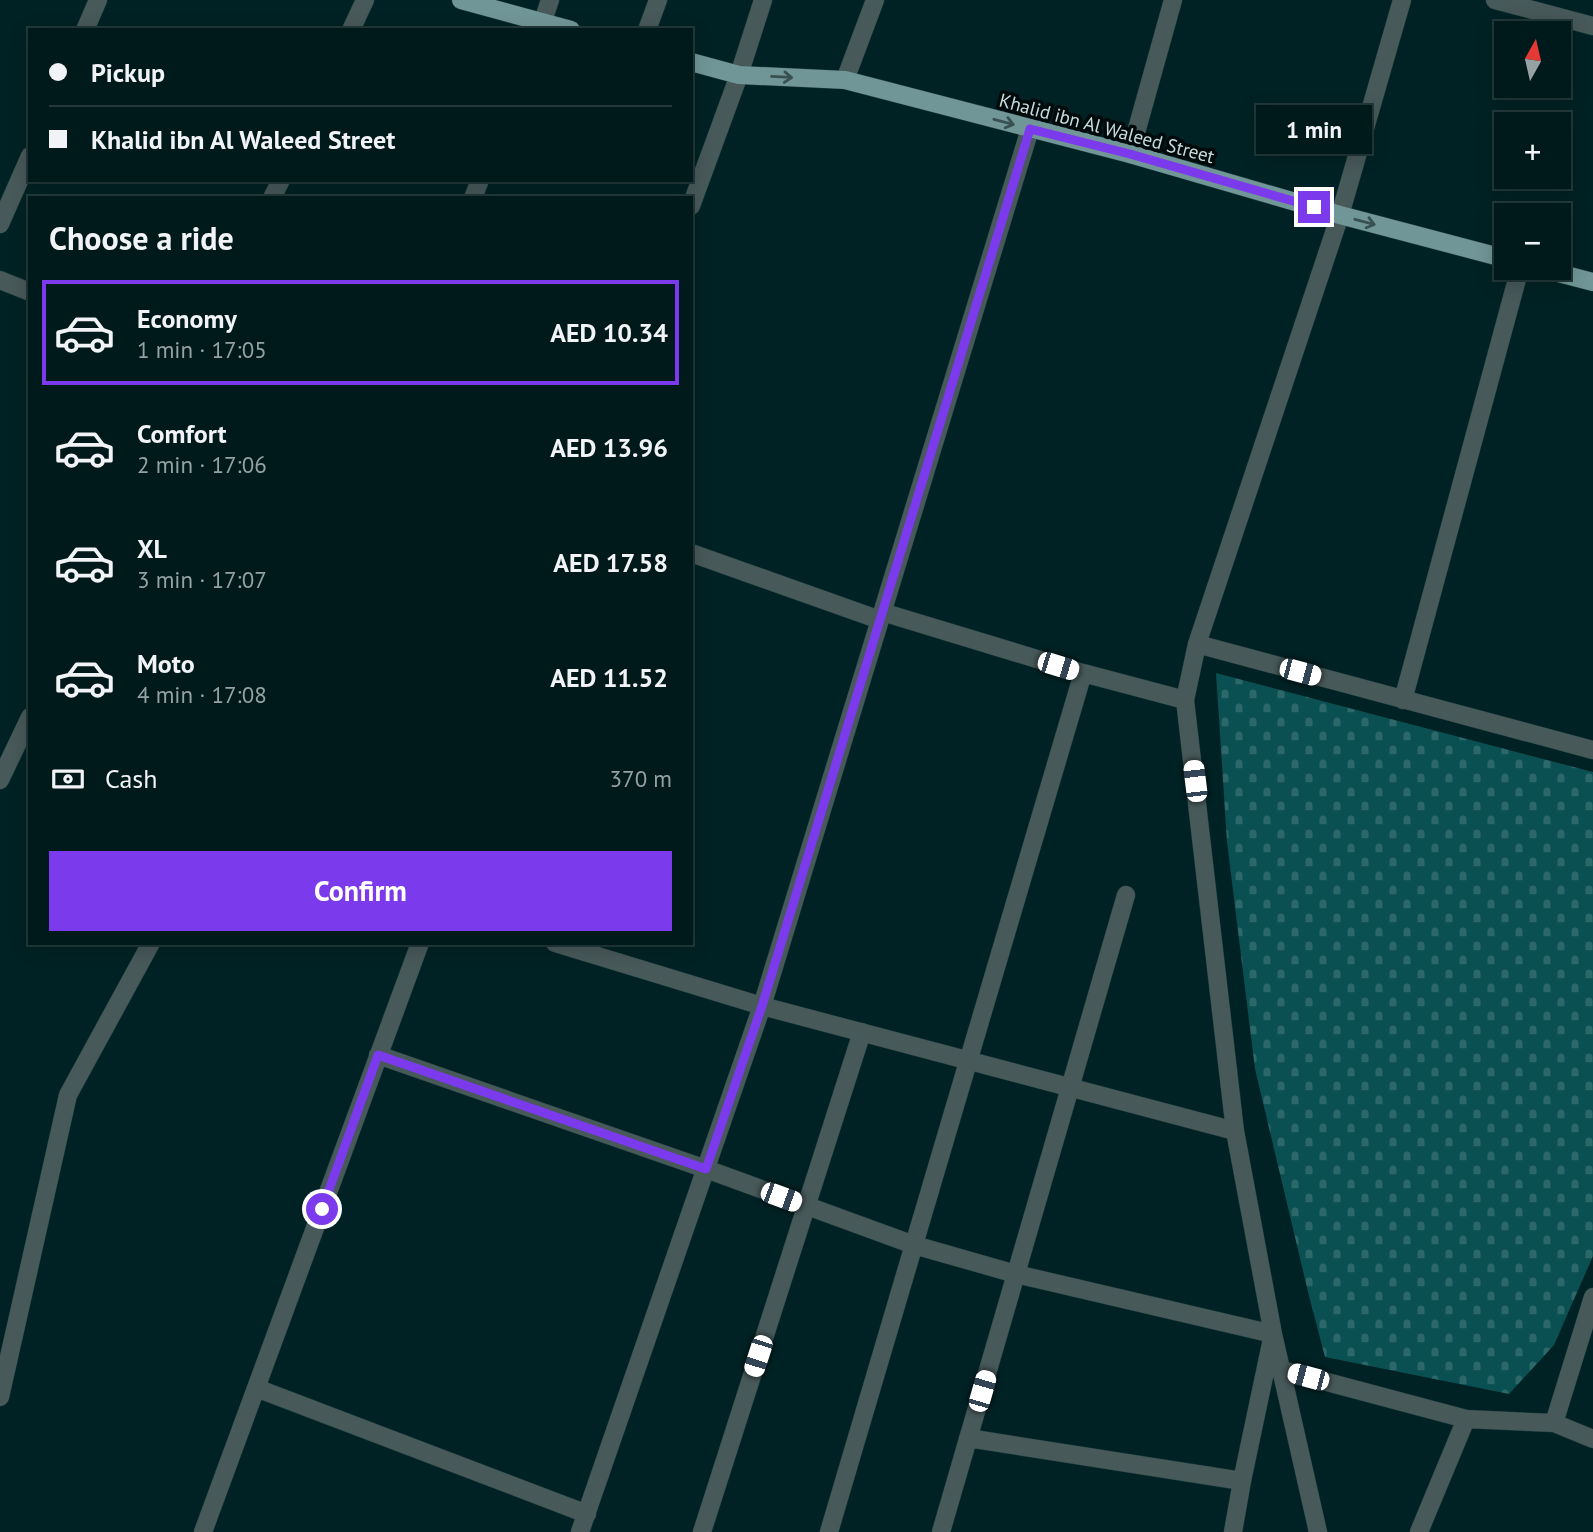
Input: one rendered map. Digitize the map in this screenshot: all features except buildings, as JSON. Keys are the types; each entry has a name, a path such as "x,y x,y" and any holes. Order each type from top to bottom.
{"main road":[{"path":"461,0 542,26"},
{"name":"Khalid ibn Al Waleed Street","path":"693,63 739,75 845,80 1130,154 1340,215 1494,256"},
{"path":"1571,276 1593,282"}],"street":[{"path":"86,28 98,0"},
{"path":"352,28 365,0"},
{"path":"542,26 550,0"},
{"path":"648,28 658,0"},
{"path":"693,201 763,0"},
{"path":"845,80 875,0"},
{"path":"1130,154 1173,0"},
{"path":"1318,1532 1273,1334 1235,1131 1185,700 1196,644 1340,215 1402,0"},
{"path":"1495,0 1593,26"},
{"path":"580,1532 762,1006 1030,129"},
{"path":"0,224 28,161"},
{"path":"0,280 28,291"},
{"path":"1403,700 1517,280"},
{"path":"693,554 881,616 1185,700"},
{"path":"1196,644 1593,750"},
{"path":"829,1532 1083,673"},
{"path":"0,780 28,720"},
{"path":"941,1532 1126,895"},
{"path":"0,1397 3,1368 68,1095 150,945"},
{"path":"203,1532 419,945"},
{"path":"562,945 762,1006 1235,1131"},
{"path":"702,1532 862,1032"},
{"path":"378,1055 706,1169 914,1245 1016,1275 1273,1334"},
{"path":"1553,1423 1593,1297"},
{"path":"1233,1532 1273,1334"},
{"path":"1282,1370 1466,1419 1553,1423 1593,1439"},
{"path":"256,1388 587,1514"},
{"path":"1419,1532 1466,1419"},
{"path":"968,1438 1242,1481"}],"green space":[{"path":"1216,673 1593,772 1593,1256 1554,1345 1509,1394 1325,1357 1255,1069 1227,842"}],"route":[{"path":"322,1209 378,1055 706,1169 762,1006 1030,129 1130,154 1314,207"}]}
